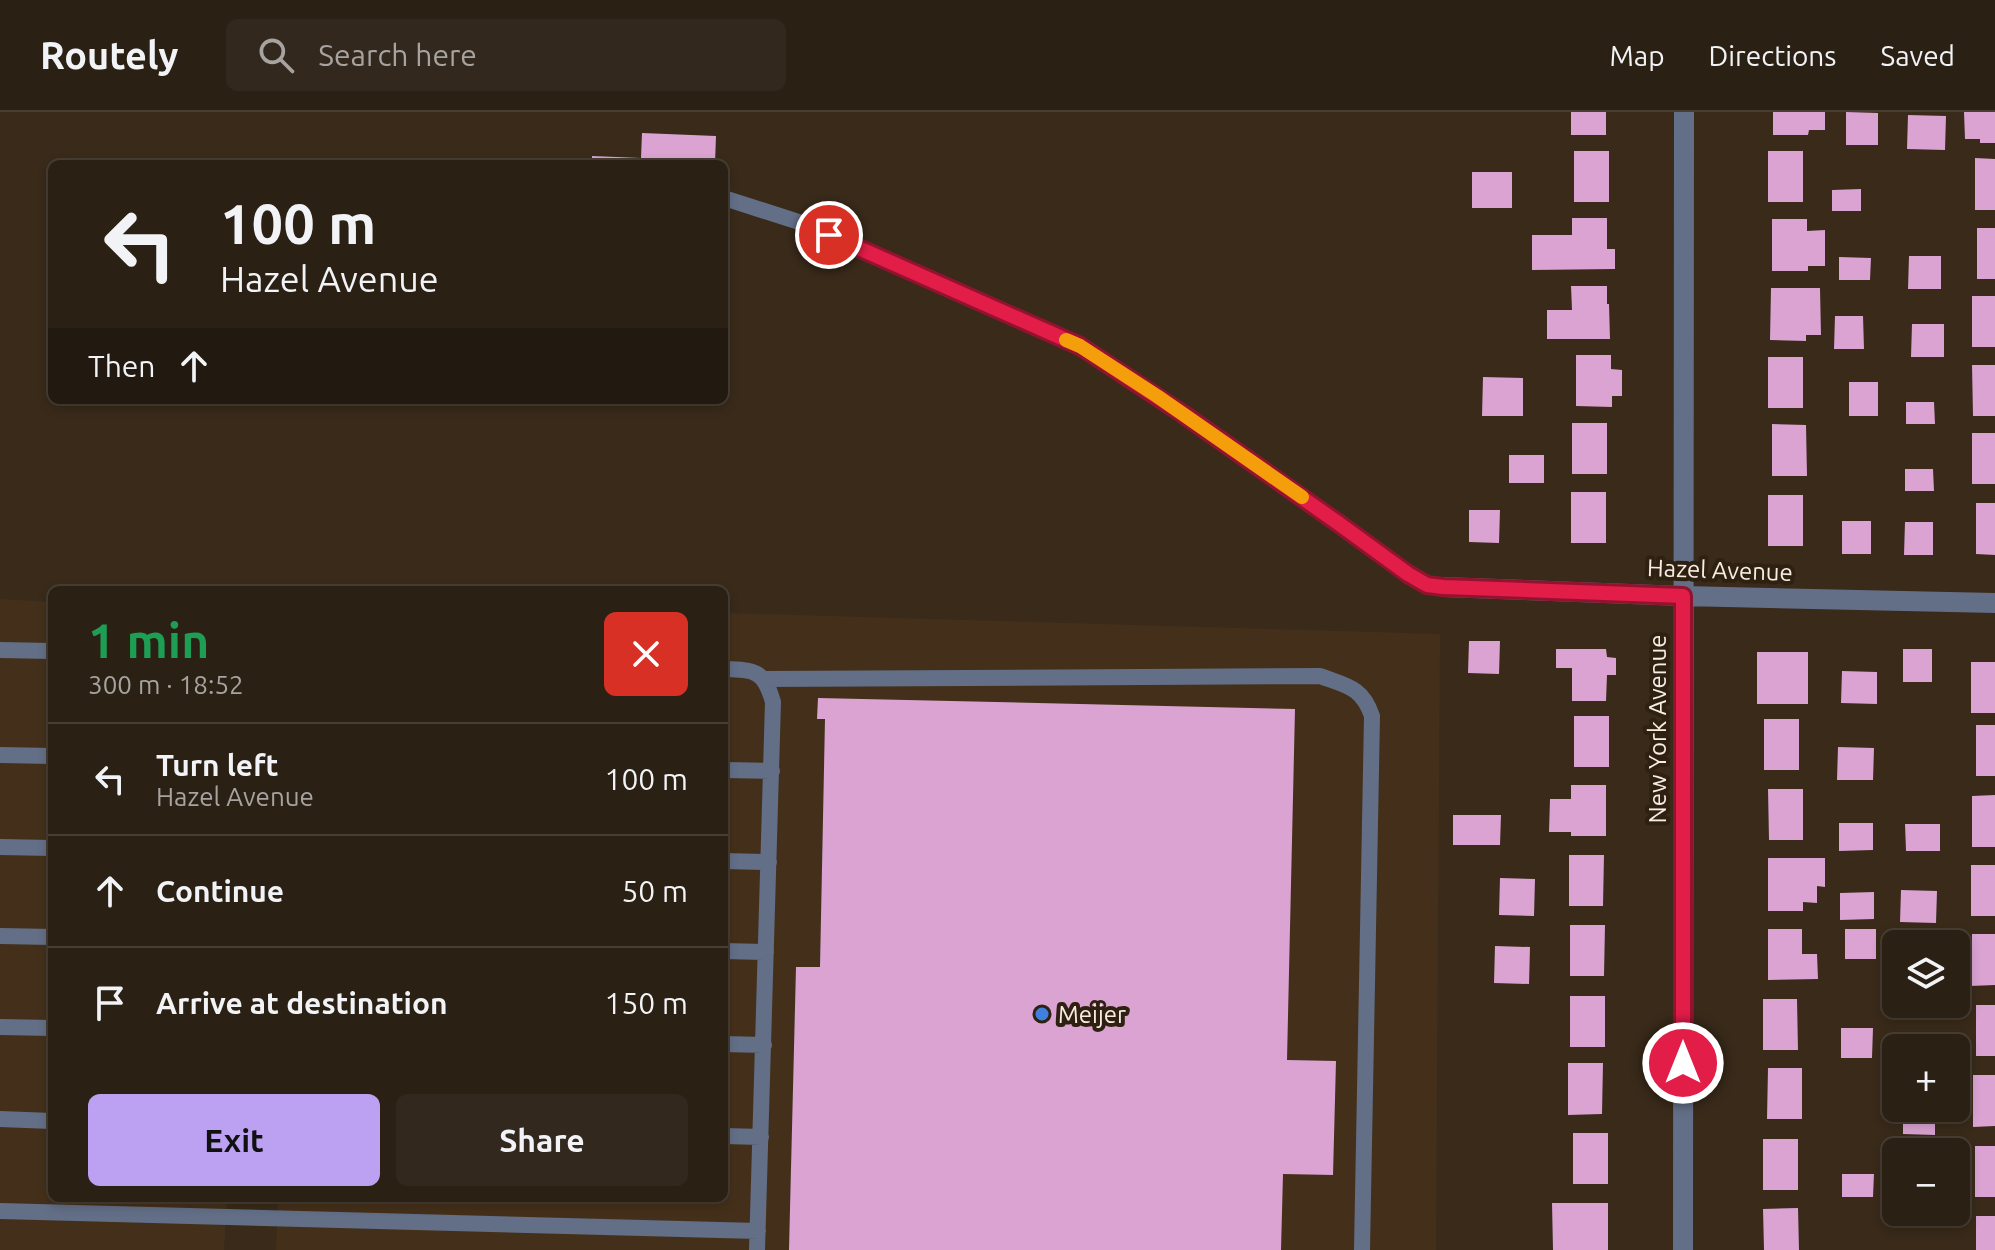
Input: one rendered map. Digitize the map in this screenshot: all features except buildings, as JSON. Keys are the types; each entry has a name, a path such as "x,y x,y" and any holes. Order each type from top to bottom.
{"street":[{"name":"New York Avenue","path":"1683,1250 1684,112"},
{"name":"Hazel Avenue","path":"1443,587 1995,603"}],"lane":[{"path":"728,199 802,223 1080,346 1183,414 1408,574 1427,585 1443,587"},
{"path":"0,650 48,651"},
{"path":"728,669 744,670 761,676 768,684 773,702 757,1250"},
{"path":"763,679 1320,676 1360,693 1367,701 1372,716 1362,1250"},
{"path":"0,755 48,756"},
{"path":"728,770 772,771"},
{"path":"0,847 48,848"},
{"path":"728,861 769,862"},
{"path":"0,936 48,937"},
{"path":"728,951 766,952"},
{"path":"0,1027 48,1028"},
{"path":"728,1044 764,1045"},
{"path":"0,1119 48,1121"},
{"path":"728,1136 761,1137"},
{"path":"0,1211 758,1231"}],"shaded area":[{"path":"0,599 48,602 48,1202 227,1202 224,1250 0,1250"},
{"path":"728,613 1440,634 1436,1250 276,1250 278,1202 728,1202"}],"slow traffic":[{"path":"1066,340 1157,396 1302,497"}],"place":[{"name":"Meijer","path":"1042,1014"}],"route":[{"path":"829,235 1080,346 1157,396 1427,585 1683,596 1683,1063"}]}
